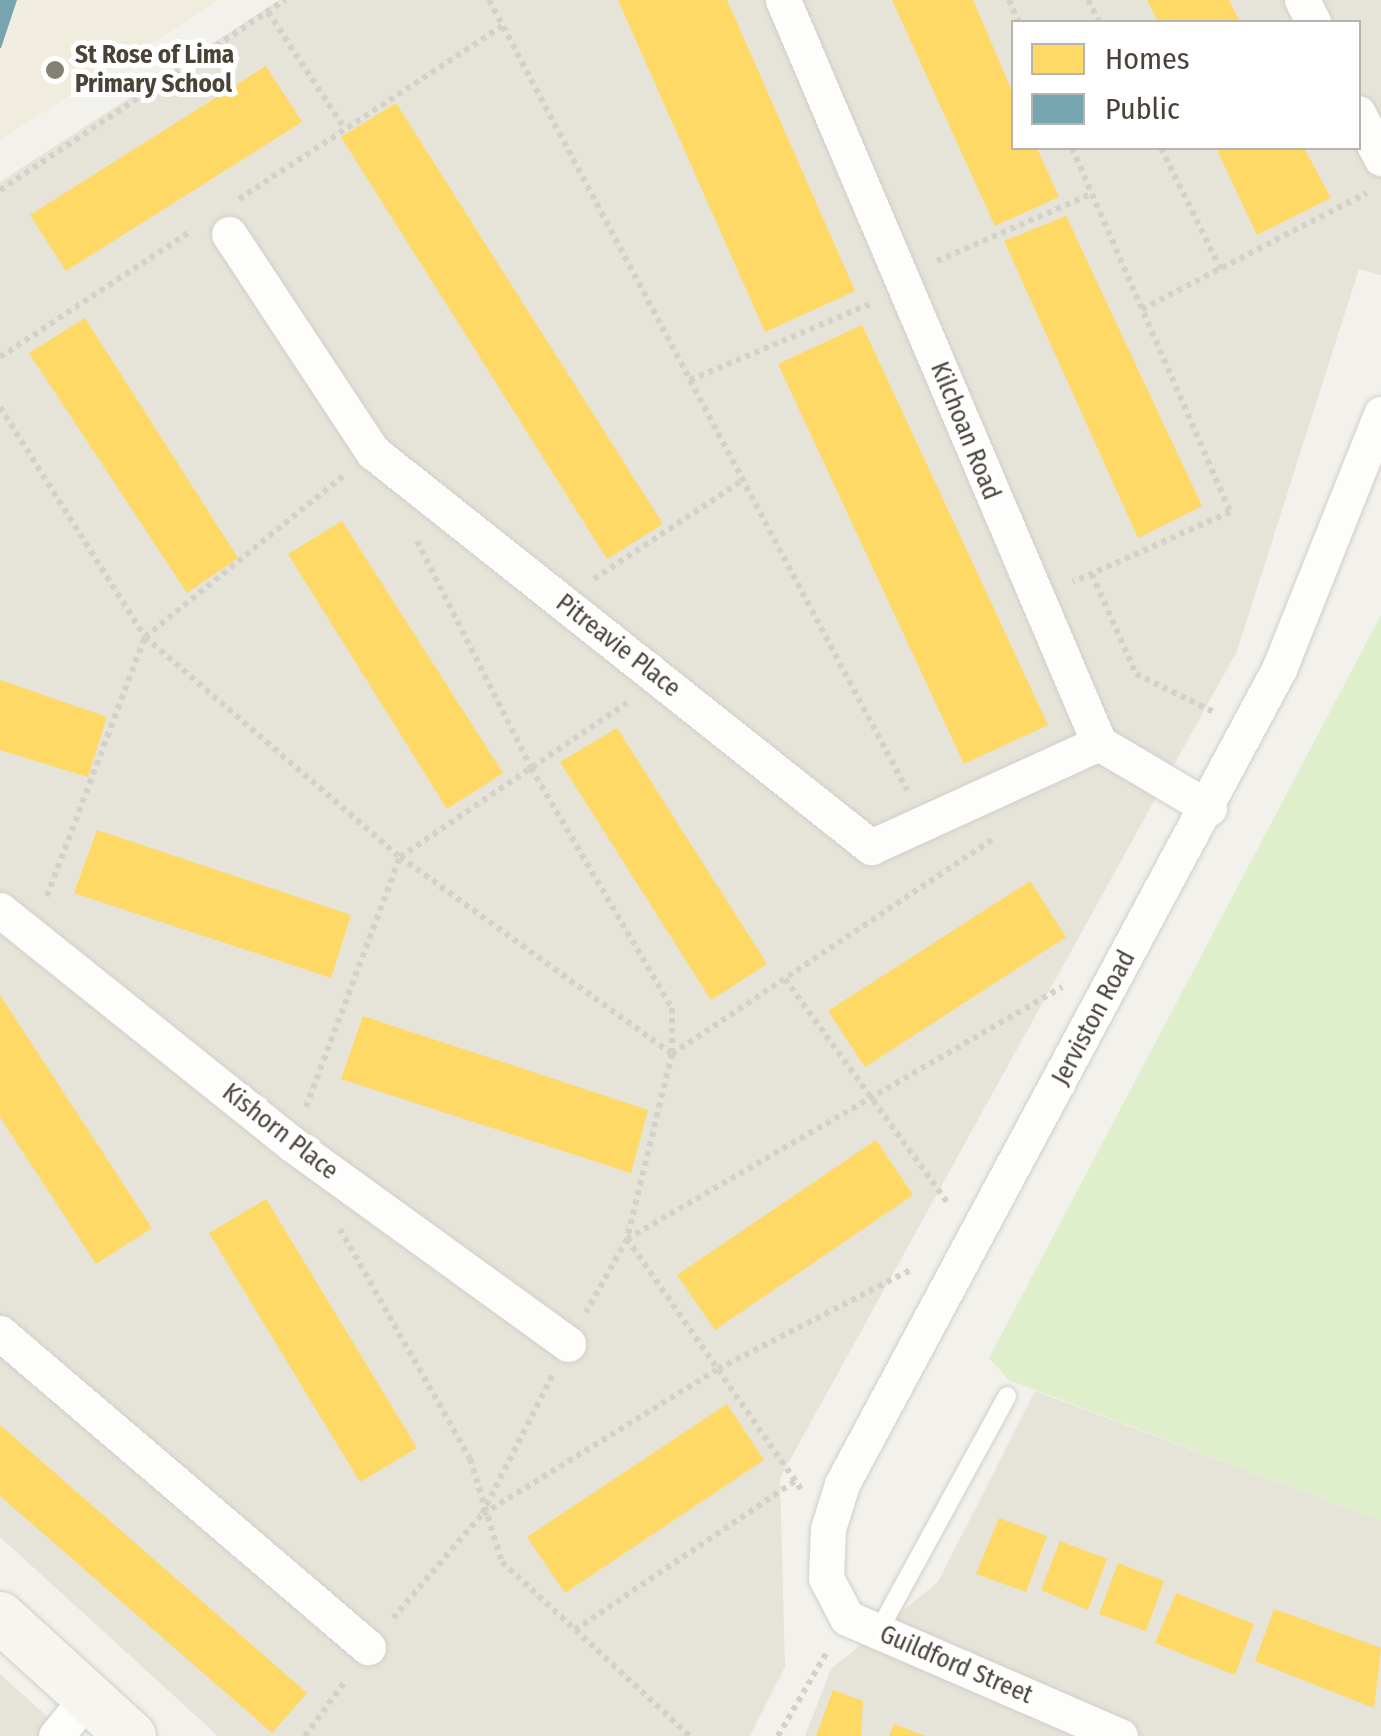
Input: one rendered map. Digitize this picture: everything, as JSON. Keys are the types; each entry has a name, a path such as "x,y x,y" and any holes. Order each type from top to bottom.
{"main road":[{"path":"0,1617 132,1736"}],"street":[{"name":"Kilchoan Road","path":"783,0 906,282 1032,598 1099,743"},
{"path":"1361,119 1381,158"},
{"name":"Pitreavie Place","path":"219,222 373,452 871,847 988,800 1099,743"},
{"name":"Jerviston Road","path":"862,1625 826,1578 828,1529 842,1484 1249,729 1347,515 1381,414"},
{"path":"1099,743 1209,808"},
{"name":"Kishorn Place","path":"0,910 292,1144 568,1344"},
{"path":"0,1334 368,1647"},
{"name":"Guildford Street","path":"862,1625 1120,1736"},
{"path":"56,1736 88,1698"}],"lane":[{"path":"862,1625 1007,1396"}],"path":[{"path":"0,190 285,0"},
{"path":"489,0 925,825"},
{"path":"268,12 345,129"},
{"path":"0,356 219,222 345,129 502,26"},
{"path":"1032,598 1230,512 1073,150"},
{"path":"1162,150 1221,270"},
{"path":"1142,310 1381,186"},
{"path":"690,380 1091,194"},
{"path":"0,407 145,637 400,857 672,1054"},
{"path":"32,935 145,637 373,452"},
{"path":"562,601 743,480"},
{"path":"305,1736 368,1647 482,1514 568,1344 628,1238 672,1054 672,1008 531,768 408,522"},
{"path":"1092,574 1136,674 1249,729"},
{"path":"292,1144 400,857 660,680"},
{"path":"672,1054 998,836 988,800"},
{"path":"628,1238 1132,946"},
{"path":"482,1514 718,1368 976,1237 866,1100 784,979"},
{"path":"329,1210 470,1460 482,1514 502,1562 690,1736"},
{"path":"628,1238 828,1529"},
{"path":"575,1630 795,1481"},
{"path":"778,1736 862,1625"}],"shaded area":[{"name":"St Rose of Lima Primary School","path":"0,0 219,0 0,140"},
{"path":"279,0 1381,0 1381,275 1359,269 1237,651 780,1478 785,1667 750,1736 218,1736 0,1537 0,182"},
{"path":"1035,1391 1381,1521 1381,1736 805,1736 831,1669 938,1582"},
{"path":"0,1674 69,1736 0,1736"}],"green space":[{"path":"1381,615 1381,1521 1009,1380 989,1358"}],"building: Homes":[{"path":"618,0 727,0 855,291 765,332"},
{"path":"892,0 973,0 1011,89 1011,150 1038,150 1059,197 995,226"},
{"path":"1147,0 1229,0 1239,20 1157,20"},
{"path":"266,66 302,122 66,271 30,215"},
{"path":"396,103 663,524 607,559 341,137"},
{"path":"1217,150 1305,150 1331,198 1257,235"},
{"path":"1066,216 1202,506 1138,538 1004,241"},
{"path":"85,318 238,558 187,593 29,353"},
{"path":"862,325 1048,725 964,764 778,364"},
{"path":"342,521 503,773 447,809 288,554"},
{"path":"0,680 107,717 88,777 0,750"},
{"path":"617,728 767,964 711,1000 560,762"},
{"path":"97,830 351,915 331,978 74,893"},
{"path":"1030,881 1066,937 865,1067 828,1011"},
{"path":"0,995 152,1228 96,1264 0,1117"},
{"path":"363,1016 648,1110 631,1173 341,1079"},
{"path":"876,1140 913,1195 715,1330 677,1275"},
{"path":"266,1199 417,1448 360,1482 209,1233"},
{"path":"727,1404 764,1460 565,1593 527,1537"},
{"path":"0,1425 307,1693 272,1733 0,1496"},
{"path":"999,1518 1047,1536 1026,1592 976,1574"},
{"path":"1060,1541 1107,1559 1088,1610 1041,1590"},
{"path":"1118,1563 1164,1581 1146,1631 1099,1614"},
{"path":"1176,1593 1254,1624 1235,1675 1155,1643"},
{"path":"1274,1609 1381,1648 1374,1708 1255,1661"},
{"path":"833,1690 863,1701 861,1736 816,1736"},
{"path":"894,1724 925,1736 889,1736"}],"building: Public":[{"path":"0,0 17,0 1,48 0,48"}],"place":[{"name":"St Rose of Lima Primary School","path":"55,70"}]}
